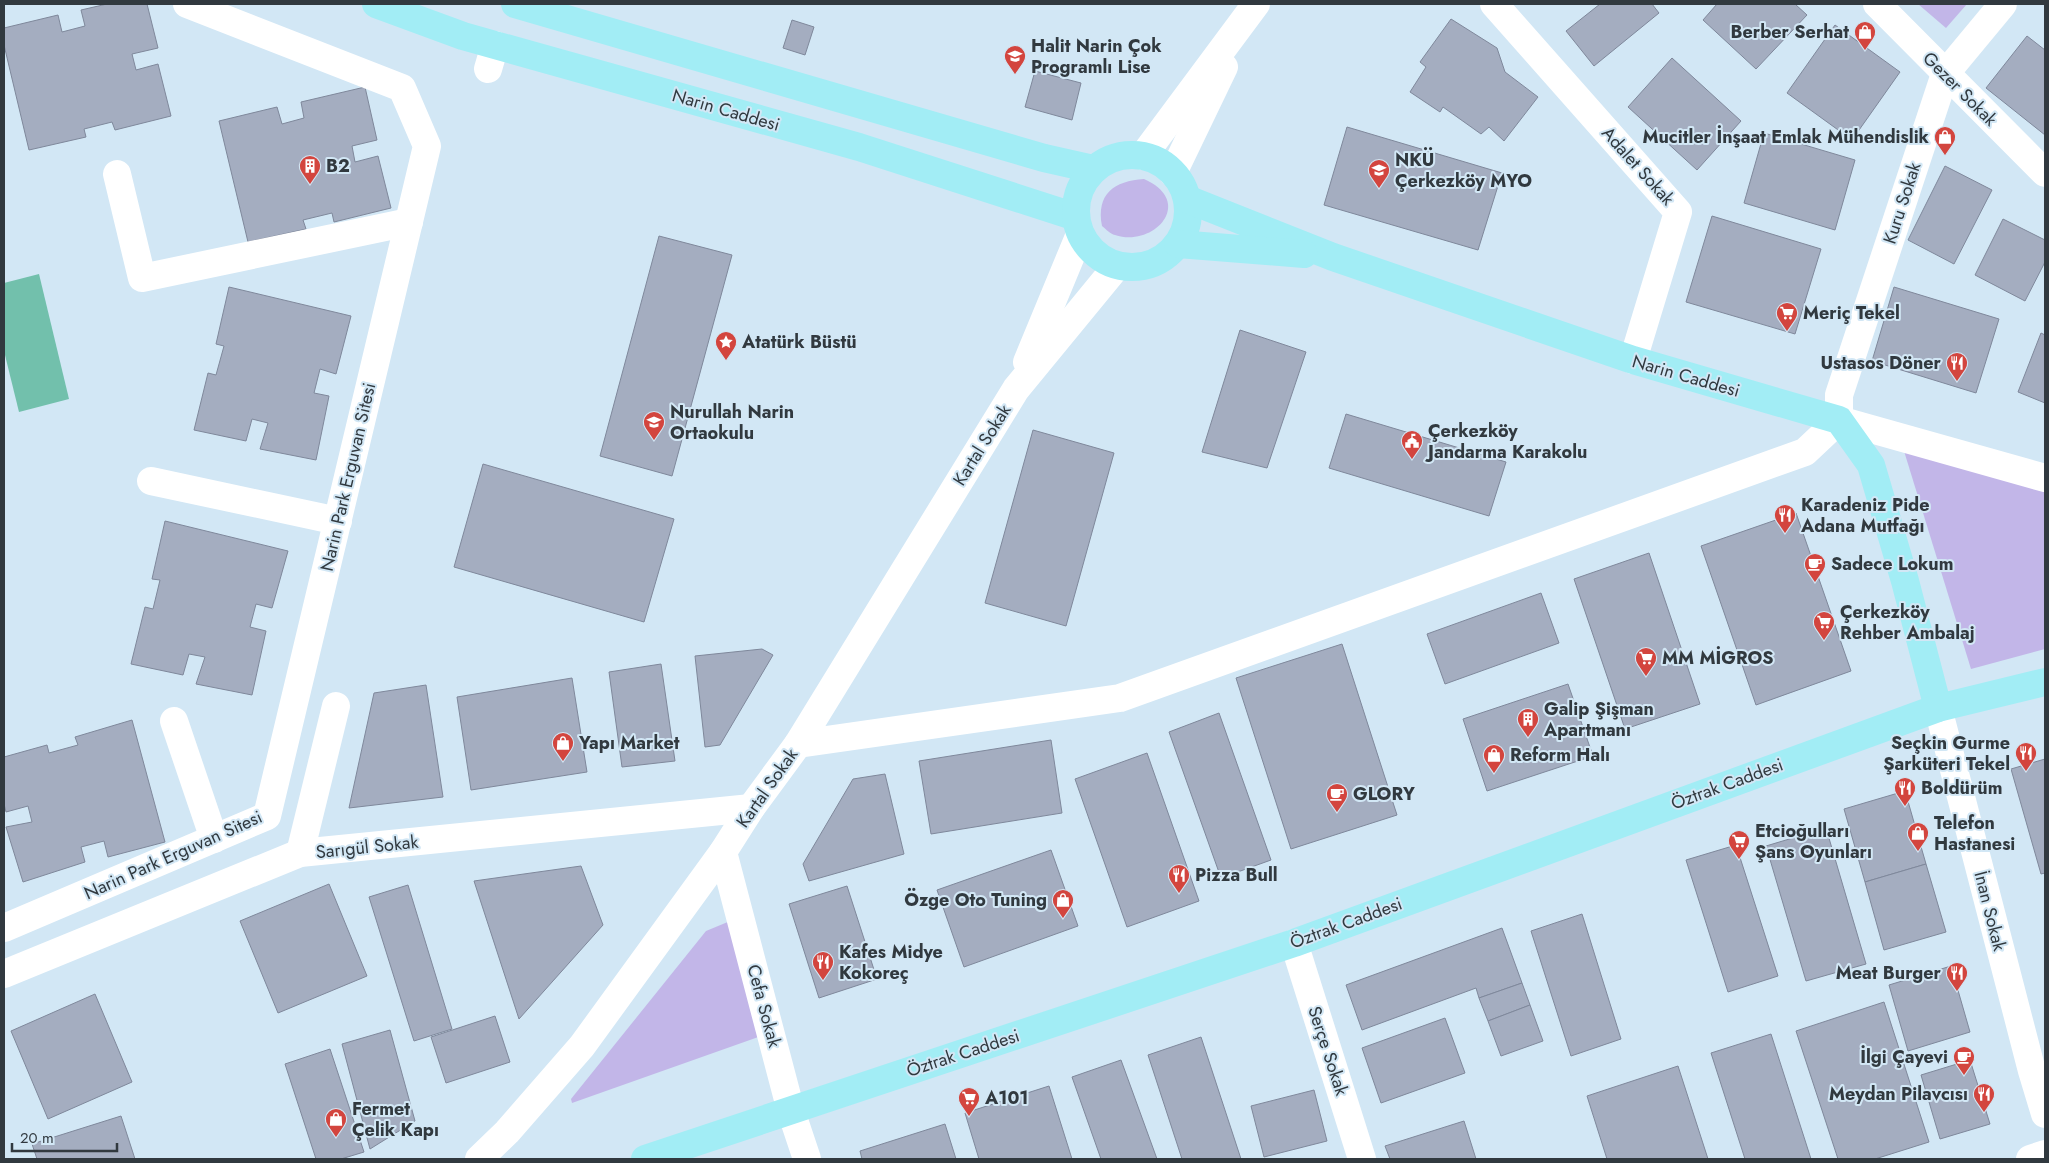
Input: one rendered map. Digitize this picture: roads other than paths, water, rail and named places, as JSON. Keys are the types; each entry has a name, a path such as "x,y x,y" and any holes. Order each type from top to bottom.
{"main road":[{"name":"Narin Caddesi","path":"376,4 463,36 492,57 859,147 1078,225"},
{"path":"515,4 1044,158 1093,170"},
{"path":"1125,155 1143,156 1159,161 1174,173 1182,185 1187,199 1188,214 1186,228 1178,244 1166,256 1151,264 1134,268 1117,266 1102,259 1089,248 1078,225 1076,200 1082,184 1093,170 1108,160 1125,155"},
{"path":"1187,199 1333,257"},
{"path":"1178,244 1333,257"},
{"name":"Narin Caddesi","path":"1333,257 1633,360 1839,420"},
{"path":"1839,420 1871,465 1905,580 1938,708"},
{"name":"Öztrak Caddesi","path":"645,1159 1294,943 1938,708 2045,682"}],"street":[{"name":"Narin Park Erguvan Sitesi","path":"4,928 268,816 427,146 402,88 188,4"},
{"name":"Adalet Sokak","path":"1494,4 1678,212 1633,360"},
{"name":"Gezer Sokak","path":"1877,4 2045,173"},
{"name":"Kuru Sokak","path":"1839,420 1839,394 1945,74 2003,4"},
{"path":"1143,156 1253,8"},
{"path":"1174,173 1253,8"},
{"path":"118,174 142,278 409,222"},
{"path":"1016,389 1078,225"},
{"path":"1016,389 1117,266"},
{"name":"Kartal Sokak","path":"479,1159 508,1132 582,1046 723,852 751,808 798,744 1016,389"},
{"path":"798,744 1120,698 1805,452 1839,420"},
{"name":"Narin Caddesi","path":"1839,420 2045,478"},
{"path":"151,481 338,521"},
{"path":"300,854 336,706"},
{"name":"İnan Sokak","path":"1938,708 2038,1069 2045,1114"},
{"path":"174,721 214,839"},
{"name":"Sarıgül Sokak","path":"4,974 300,854 751,808"},
{"name":"Cefa Sokak","path":"723,852 791,1111 807,1159"},
{"name":"Serçe Sokak","path":"1294,943 1362,1159"},
{"path":"2030,1159 2045,1154"}],"place":[{"name":"Berber Serhat","path":"1865,51"},
{"name":"Halit Narin Çok Programlı Lise","path":"1015,75"},
{"name":"Mucitler İnşaat Emlak Mühendislik","path":"1945,156"},
{"name":"B2","path":"310,185"},
{"name":"NKÜ Çerkezköy MYO","path":"1379,189"},
{"name":"Meriç Tekel","path":"1787,332"},
{"name":"Atatürk Büstü","path":"726,361"},
{"name":"Ustasos Döner","path":"1957,382"},
{"name":"Nurullah Narin Ortaokulu","path":"654,441"},
{"name":"Çerkezköy Jandarma Karakolu","path":"1412,460"},
{"name":"Karadeniz Pide Adana Mutfağı","path":"1785,534"},
{"name":"Sadece Lokum","path":"1815,583"},
{"name":"Çerkezköy Rehber Ambalaj","path":"1824,641"},
{"name":"MM MİGROS","path":"1646,677"},
{"name":"Galip Şişman Apartmanı","path":"1528,738"},
{"name":"Yapı Market","path":"563,762"},
{"name":"Seçkin Gurme Şarküteri Tekel","path":"2026,772"},
{"name":"Reform Halı","path":"1494,774"},
{"name":"Boldürüm","path":"1905,807"},
{"name":"GLORY","path":"1337,813"},
{"name":"Telefon Hastanesi","path":"1918,852"},
{"name":"Etcioğulları Şans Oyunları","path":"1739,860"},
{"name":"Pizza Bull","path":"1179,894"},
{"name":"Özge Oto Tuning","path":"1063,919"},
{"name":"Kafes Midye Kokoreç","path":"823,981"},
{"name":"Meat Burger","path":"1957,992"},
{"name":"İlgi Çayevi","path":"1964,1076"},
{"name":"Meydan Pilavcısı","path":"1984,1113"},
{"name":"A101","path":"969,1117"},
{"name":"Fermet Çelik Kapı","path":"336,1138"}]}
